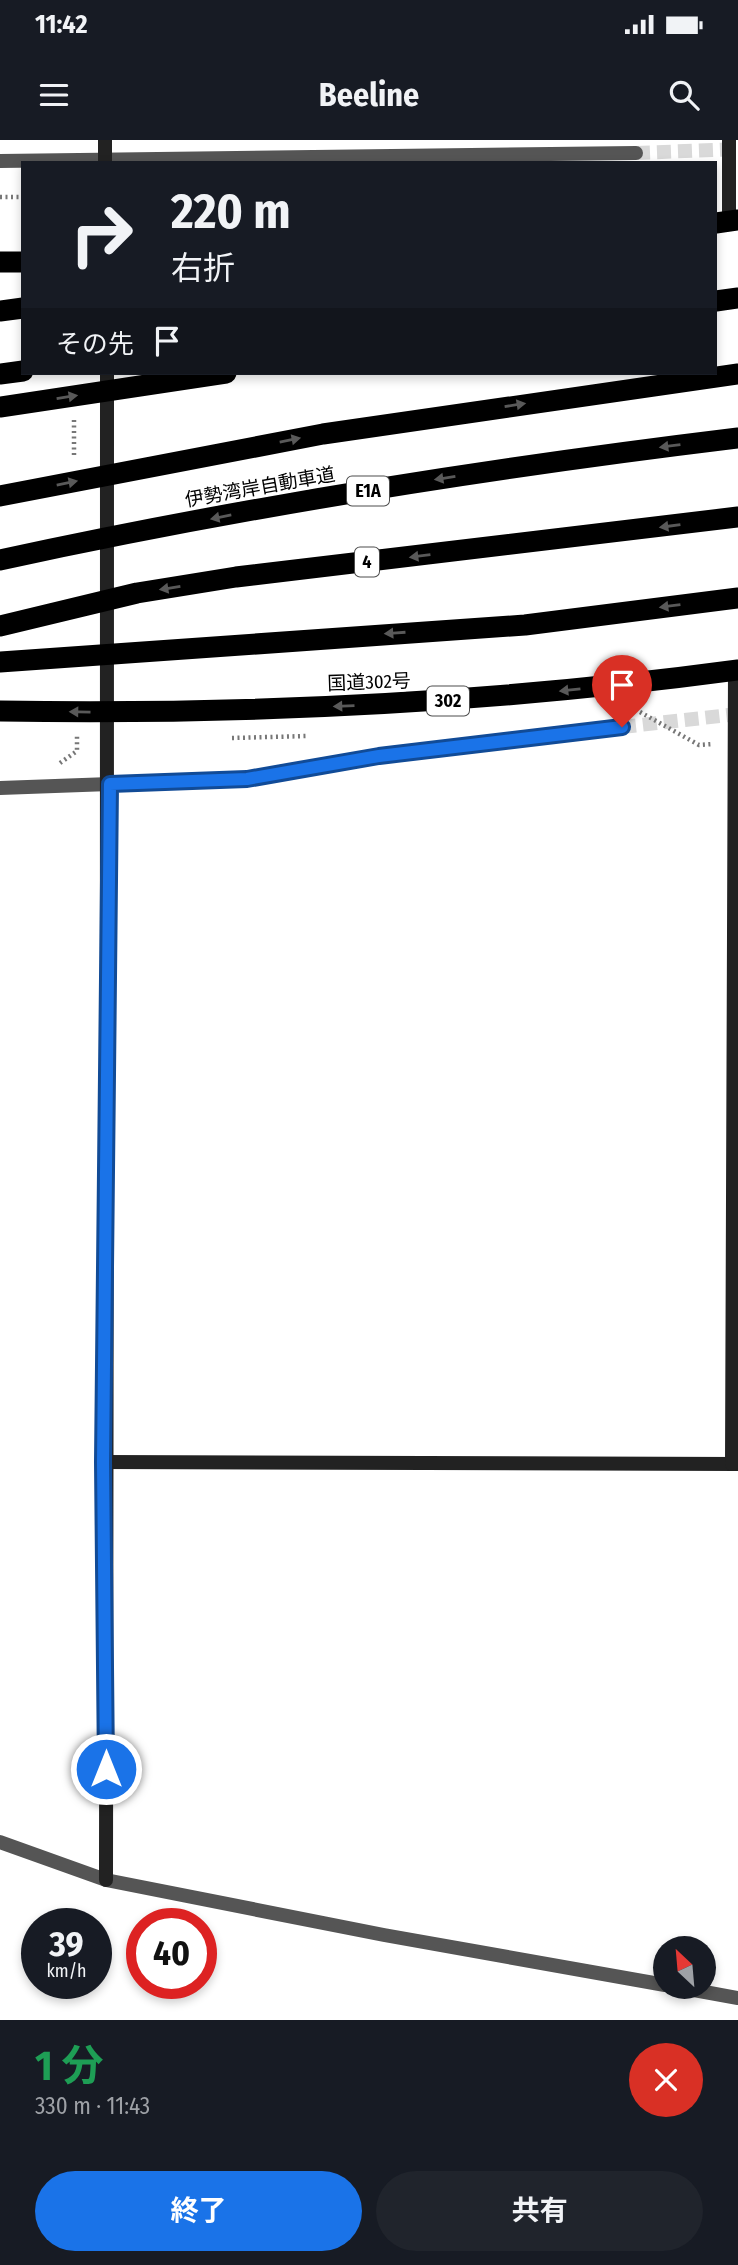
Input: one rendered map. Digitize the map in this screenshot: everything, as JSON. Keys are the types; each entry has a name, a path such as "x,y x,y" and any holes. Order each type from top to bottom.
{"highway":[{"path":"0,262 21,262"},
{"path":"717,301 738,298"},
{"path":"0,311 21,308"},
{"path":"0,373 21,370"},
{"name":"伊勢湾岸自動車道","path":"0,496 323,434 738,374"},
{"path":"0,407 213,375"},
{"name":"伊勢湾岸自動車道","path":"0,560 326,498 565,459 738,438"},
{"name":"4","path":"0,626 136,593 236,577 738,517"},
{"path":"0,662 525,625 738,598"},
{"name":"国道302号","path":"0,711 159,713 418,703 737,670"}],"street":[{"path":"105,140 105,161"},
{"path":"725,222 729,140"},
{"path":"164,161 636,153"},
{"path":"0,161 21,161"},
{"path":"106,1881 103,1462 110,784 107,375"},
{"path":"103,1462 735,1464 737,670"},
{"path":"0,788 247,779 379,756 622,727"},
{"path":"0,1842 106,1881 371,1933 653,1983"},
{"path":"716,1994 738,1998"}],"path":[{"path":"0,197 21,197"}],"tunnel":[{"path":"636,153 738,149"},
{"path":"622,727 738,714"}],"route":[{"path":"106,1769 103,1462 110,784 247,779 379,756 622,727"}]}
